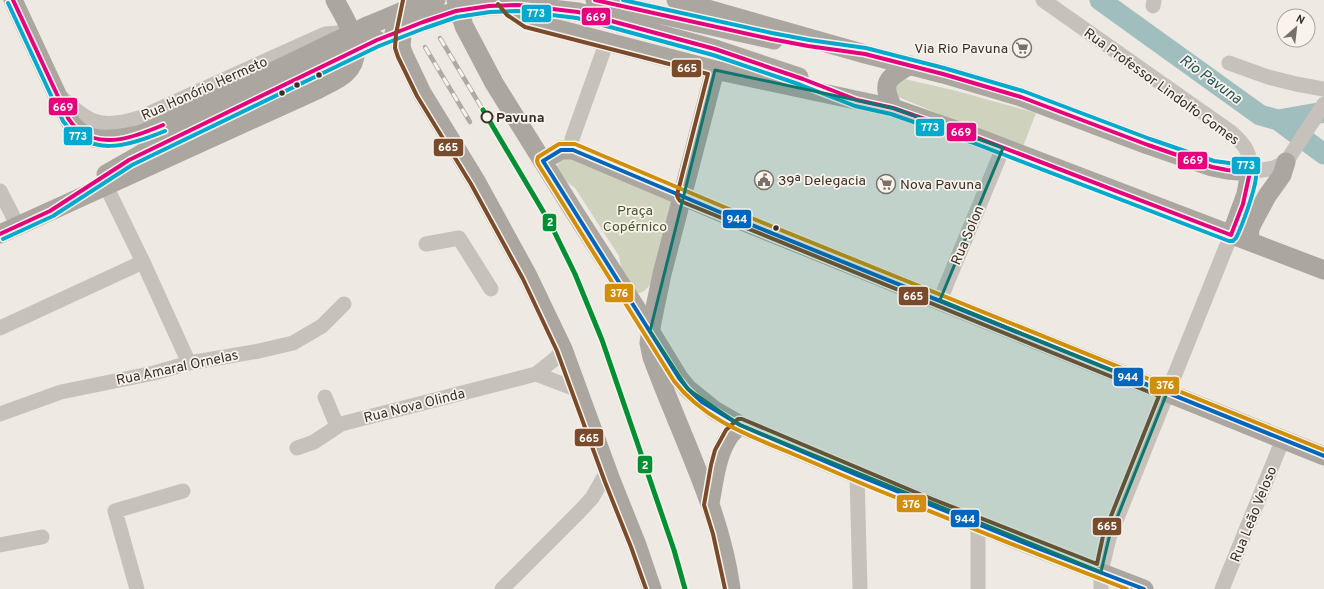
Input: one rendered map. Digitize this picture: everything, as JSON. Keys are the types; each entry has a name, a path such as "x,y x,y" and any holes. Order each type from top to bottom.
{"main road":[{"name":"Rua Honório Hermeto","path":"14,0 57,93 73,125 78,131 88,137 110,139 122,138 146,141"},
{"path":"0,234 319,89 340,78 351,67 355,58 356,46 350,29 335,0"},
{"path":"411,0 402,34 401,47 404,55 422,93 476,181 528,276 563,349 637,545 652,589"},
{"path":"50,211 119,166 162,125 367,26 412,7 436,0"},
{"path":"502,0 511,10 527,20 715,70 893,108 1232,234 1324,270"},
{"path":"595,0 731,15"},
{"path":"676,0 731,15 808,46 865,54 943,74 1021,97 1148,145 1212,167 1250,172"},
{"path":"453,1 464,26 494,83 678,378 688,389 714,410 740,425 857,475 1037,548 1101,580 1144,589"},
{"path":"146,141 377,40 423,22 473,8 518,5 578,12 715,49 803,79 858,100"},
{"path":"893,108 888,95 888,82 893,75 910,65"},
{"path":"715,70 664,267 650,331 649,343 652,357 710,505 719,532 731,589"},
{"path":"543,161 561,150 573,150 1324,456"},
{"path":"1249,241 1252,224 1267,196 1282,175 1286,162"},
{"name":"Rua Professor Lindolfo Gomes","path":"1232,234 1246,194 1250,172"},
{"path":"710,505 721,452 731,434 740,425"}],"street":[{"name":"Rua Professor Lindolfo Gomes","path":"1043,0 1232,133 1247,150 1250,163 1250,172"},
{"name":"Rua Honório Hermeto","path":"57,93 75,110 88,118 102,123 118,123 138,118 325,34 339,33 354,41"},
{"path":"572,139 607,41"},
{"path":"1228,63 1268,77 1324,89"},
{"path":"1250,172 1274,168 1286,162 1320,114"},
{"name":"Rua Solon","path":"940,300 1003,148"},
{"path":"106,186 143,262 189,363"},
{"path":"0,191 18,226"},
{"path":"1101,580 1109,538 1232,234"},
{"path":"426,244 459,238 491,289"},
{"path":"0,328 143,262"},
{"name":"Rua Amaral Ornelas","path":"0,414 61,392 154,373 189,363 294,343 322,326 344,304"},
{"name":"Rua Nova Olinda","path":"297,448 314,442 341,424 536,374 556,358 563,349"},
{"path":"536,374 578,390"},
{"path":"325,397 337,426"},
{"name":"Rua Leão Veloso","path":"1222,589 1283,439"},
{"path":"502,589 592,498 608,470"},
{"path":"857,475 860,589"},
{"path":"592,498 615,489"},
{"path":"138,589 115,511 183,490"},
{"path":"978,524 978,589"},
{"path":"0,545 42,537"}],"highlighted area":[{"path":"715,70 893,108 1003,148 940,300 1167,393 1109,538 1101,572 740,425 688,389 650,331"}],"green space":[{"path":"900,78 953,90 1036,113 1022,149 896,96 890,83"},
{"name":"Praça Copérnico","path":"565,157 678,197 651,284 644,291 636,293 622,272 619,256 575,188 564,180 556,167 561,159"}],"waterway":[{"name":"Rio Pavuna","path":"1100,0 1260,115 1278,120 1324,154"},
{"path":"1278,120 1324,112"}],"railway":[{"path":"440,38 483,110"},
{"path":"425,47 470,122"}],"transit line":[{"name":"669","path":"13,0 68,118 78,130 88,136 109,140 131,137 163,125"},
{"name":"665","path":"403,0 396,34 395,48 398,57 417,96 471,184 523,279 557,351 646,589"},
{"name":"669","path":"0,234 50,211 129,160 377,40 456,11 489,6 518,5 578,12 715,49 803,79 857,100 893,108 973,136 1231,235 1243,204 1250,172 1212,167 1148,145 1021,97 943,74 865,54 771,39 595,0"},
{"name":"773","path":"3,239 53,216 132,165 379,46 457,17 490,12 518,11 577,18 713,55 801,85 855,106 891,114 971,142 1229,241 1233,241 1236,238 1249,205 1256,177 1256,171 1252,166 1214,161 1150,139 1023,91 944,68 866,48 772,33 623,0"},
{"name":"773","path":"8,3 63,121 74,133 85,141 97,145 110,146 137,141 165,131"},
{"name":"665","path":"498,4 507,15 525,27 708,74 677,195 680,201 1159,396 1103,536 1097,564 922,495 742,419 738,419 726,430 715,450 704,505 713,534 725,589"},
{"name":"2","path":"483,110 550,223 575,274 602,340 674,550 685,589"},
{"name":"376","path":"1127,589 862,484 744,433 713,416 699,406 686,395 674,381 538,164 538,157 559,144 575,144 724,207 1324,450"},
{"name":"944","path":"543,161 561,150 573,150 722,213 1324,456"},
{"name":"944","path":"543,161 679,378 702,402 740,425 857,475 1037,548 1144,589"}],"place":[{"name":"Via Rio Pavuna","path":"1022,48"},
{"name":"Pavuna","path":"487,117"},
{"name":"39ª Delegacia","path":"764,180"},
{"name":"Nova Pavuna","path":"886,184"}]}
